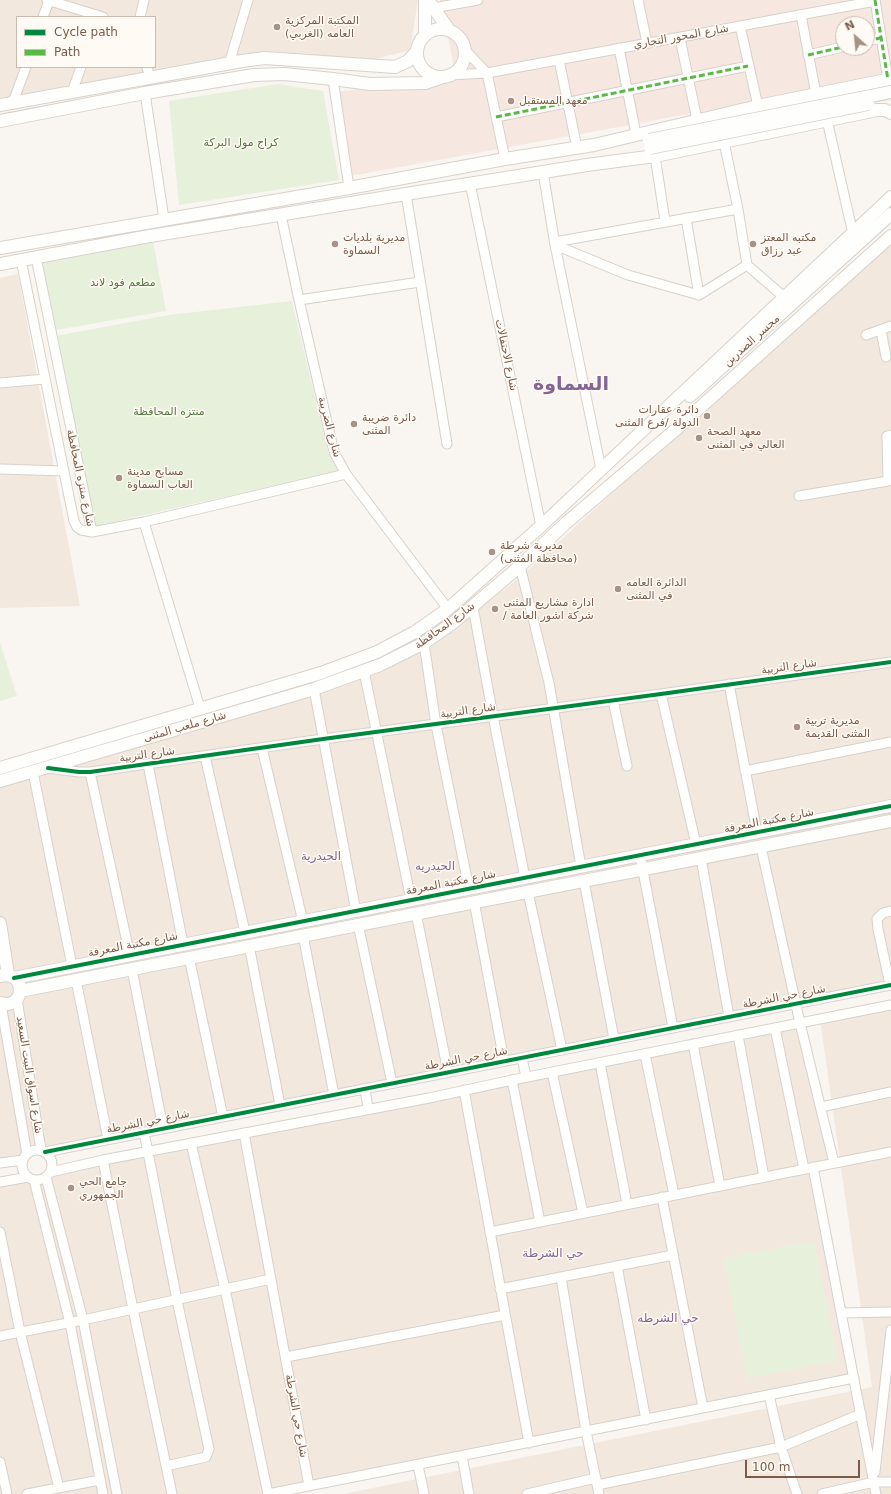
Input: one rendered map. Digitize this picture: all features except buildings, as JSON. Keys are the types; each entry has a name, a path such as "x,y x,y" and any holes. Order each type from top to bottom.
{"main road":[{"path":"429,3 449,30"},
{"path":"425,35 429,3"},
{"path":"0,105 72,92 148,72 229,64 266,58 395,67 408,61 417,51 420,42 425,35 432,30 441,28 457,34 462,41 465,50 465,57 458,70 425,83 370,84 284,74 254,75 145,93 0,121"},
{"path":"417,51 421,66 426,72 433,75 446,76"},
{"path":"0,248 349,188 505,159 594,145 758,106 889,79"},
{"path":"845,88 855,88 864,96 864,108 853,115"},
{"path":"0,264 144,237 587,164 628,153 891,92"},
{"path":"651,148 891,100"},
{"path":"594,145 651,148 724,142 881,110 891,113"},
{"path":"605,466 891,197"},
{"name":"مجسر الصدرين","path":"621,475 648,440 891,214"},
{"name":"مجسر الصدرين","path":"605,466 648,440 891,224"},
{"path":"621,475 674,431 891,236"},
{"name":"شارع المحافظة","path":"228,701 321,673 377,652 415,632 448,608 541,526 605,466"},
{"name":"شارع المحافظة","path":"232,714 314,689 364,671 395,659 424,643 441,632 473,607 621,475"},
{"path":"228,701 232,714"},
{"name":"شارع ملعب المثنى","path":"0,768 228,701"},
{"name":"شارع ملعب المثنى","path":"0,781 232,714"},
{"name":"شارع مكتبة المعرفة","path":"7,976 130,956 183,944 356,912 891,806"},
{"name":"شارع مكتبة المعرفة","path":"1,1004 10,1004 19,995 76,980 474,901 528,892 891,821"},
{"path":"0,923 7,976 20,986 19,995"}],"street":[{"path":"43,16 48,0 99,16"},
{"path":"140,16 144,0"},
{"path":"229,64 248,0"},
{"path":"429,3 478,0"},
{"path":"638,0 647,43"},
{"path":"875,0 880,38 889,79"},
{"name":"شارع المحور التجاري","path":"446,76 487,73 680,38 875,0"},
{"path":"801,15 816,94"},
{"path":"740,26 758,106"},
{"path":"680,38 697,120"},
{"path":"875,39 880,38"},
{"path":"619,48 636,134"},
{"path":"808,55 835,49"},
{"path":"465,50 487,73 505,159"},
{"path":"559,60 576,148"},
{"path":"496,118 748,66"},
{"path":"13,102 26,68"},
{"path":"72,92 81,68"},
{"path":"333,79 349,188"},
{"path":"145,93 164,219"},
{"path":"827,120 853,234"},
{"path":"724,142 738,208 747,265 784,297"},
{"path":"651,148 665,221"},
{"path":"543,172 555,244 597,447 605,466"},
{"name":"شارع الاحتفالات","path":"470,183 541,526"},
{"path":"406,194 447,444"},
{"path":"555,244 665,221 738,208"},
{"name":"شارع الضريبة","path":"281,215 335,454 346,474 448,608"},
{"path":"686,218 699,295"},
{"path":"555,244 628,275 699,295 747,265"},
{"name":"شارع منتزه المحافظة","path":"21,260 74,521 77,527 81,530 92,532 36,257"},
{"path":"299,300 420,282"},
{"path":"866,335 891,326"},
{"path":"881,330 886,357"},
{"path":"0,383 45,379"},
{"path":"799,496 888,481 887,436 891,435"},
{"path":"0,469 64,471"},
{"path":"92,532 144,522 346,474"},
{"path":"144,522 200,708"},
{"path":"520,566 548,683 581,868"},
{"path":"473,607 493,716 526,878"},
{"path":"424,643 436,725 469,889"},
{"name":"شارع التربية","path":"48,768 90,772 891,662"},
{"path":"364,671 412,900"},
{"path":"729,684 757,832"},
{"path":"314,689 356,912"},
{"path":"661,694 696,844"},
{"path":"612,700 627,766"},
{"path":"745,771 891,742"},
{"path":"262,748 303,922"},
{"path":"205,756 245,932"},
{"path":"148,764 183,944"},
{"path":"32,772 72,966"},
{"path":"90,772 130,956"},
{"path":"761,846 800,1023 834,1163"},
{"path":"640,855 673,1028"},
{"path":"701,858 729,1017"},
{"path":"584,881 614,1039"},
{"path":"528,892 562,1050"},
{"path":"474,901 504,1061"},
{"path":"890,985 877,919 883,912 891,911"},
{"path":"416,913 448,1072"},
{"path":"358,924 392,1083"},
{"path":"302,935 334,1095"},
{"path":"249,945 280,1105"},
{"path":"189,957 222,1117"},
{"path":"132,969 163,1128"},
{"path":"76,980 108,1139"},
{"name":"شارع حي الشرطة","path":"43,1151 890,985"},
{"name":"شارع اسواق البيت السعيد","path":"19,995 43,1151"},
{"name":"شارع اسواق البيت السعيد","path":"1,1004 25,1157"},
{"path":"0,1182 31,1179 38,1180 49,1175 104,1160 368,1108 429,1098 526,1077 891,1005"},
{"path":"775,1028 804,1169"},
{"path":"738,1035 764,1177"},
{"path":"692,1044 720,1186"},
{"path":"646,1054 674,1195"},
{"path":"522,1058 526,1077"},
{"path":"600,1063 627,1204"},
{"path":"552,1072 583,1213"},
{"path":"512,1080 540,1222"},
{"path":"365,1089 368,1108"},
{"path":"464,1090 529,1443"},
{"path":"821,1107 891,1092"},
{"path":"144,1132 177,1300 209,1449 206,1457 166,1466"},
{"name":"شارع حي الشرطة","path":"244,1133 309,1486"},
{"path":"191,1143 225,1289 268,1494 292,1492 309,1486 854,1378"},
{"path":"0,1163 25,1157 33,1150 43,1151 51,1159 52,1168 49,1175 83,1320 117,1494"},
{"path":"490,1232 891,1152"},
{"path":"25,1157 23,1169 31,1179 70,1323 103,1494"},
{"path":"104,1160 133,1310 172,1494"},
{"path":"813,1167 876,1494"},
{"path":"662,1197 703,1408"},
{"path":"0,1232 20,1332 59,1488"},
{"path":"500,1289 673,1254"},
{"path":"617,1266 646,1420"},
{"path":"561,1277 586,1431 597,1486"},
{"path":"0,1336 133,1310 272,1279"},
{"path":"841,1314 891,1312"},
{"path":"286,1357 505,1315"},
{"path":"874,1482 891,1330"},
{"path":"769,1395 781,1448 797,1494"},
{"path":"527,1494 597,1486 781,1448 861,1414"},
{"path":"462,1456 469,1494"},
{"path":"0,1462 7,1494"},
{"path":"418,1464 424,1494"},
{"path":"27,1494 100,1480"},
{"path":"822,1494 874,1482 891,1482"}],"shaded area":[{"path":"0,0 418,0 410,50 341,68 218,63 0,102"},
{"path":"440,0 891,0 891,77 351,176 336,92 456,76"},
{"path":"890,241 891,981 49,1147 19,1156 0,1159 0,785 322,691 445,635 520,577"},
{"path":"18,274 80,606 0,608 0,278"},
{"path":"891,1005 891,1494 343,1494 872,1387 820,1019"},
{"path":"801,1023 837,1164 813,1167 853,1378 310,1485 245,1134"},
{"path":"244,1134 307,1484 260,1494 0,1494 0,1182"}],"green space":[{"name":"كراج مول البركة","path":"278,84 323,91 339,180 179,205 169,101"},
{"name":"مطعم فود لاند","path":"153,241 166,311 50,331 42,263"},
{"name":"منتزه المحافظة","path":"292,301 328,451 338,471 96,526 55,336 169,315"},
{"path":"0,643 17,696 0,701"},
{"path":"814,1241 838,1361 747,1378 724,1258"}],"marked path":[{"path":"875,0 888,80"},
{"path":"875,39 880,38"},
{"path":"808,55 835,49"},
{"path":"496,117 748,66"}],"cycle path":[{"path":"48,768 90,772 891,662"},
{"path":"14,978 891,806"},
{"path":"45,1152 891,985"}],"place":[{"name":"المكتبة المركزية العامه (الغربي)","path":"277,27"},
{"name":"معهد المستقبل","path":"511,101"},
{"name":"مديرية بلديات السماوة","path":"335,244"},
{"name":"مكتبه المعتز عبد رزاق","path":"753,244"},
{"name":"دائرة عقارات الدولة /فرع المثنى","path":"707,416"},
{"name":"دائرة ضريبة المثنى","path":"354,424"},
{"name":"معهد الصحة العالي في المثنى","path":"699,438"},
{"name":"مسابح مدينة العاب السماوة","path":"119,478"},
{"name":"مديرية شرطة (محافظة المثنى)","path":"492,552"},
{"name":"الدائرة العامه في المثنى","path":"618,589"},
{"name":"ادارة مشاريع المثنى / شركة اشور العامة","path":"495,609"},
{"name":"مديرية تربية المثنى القديمة","path":"797,727"},
{"name":"جامع الحي الجمهوري","path":"71,1188"}],"district":[{"name":"السماوة","path":"571,385"},
{"name":"الحيدرية","path":"321,857"},
{"name":"الحيدريه","path":"435,867"},
{"name":"حي الشرطة","path":"553,1254"},
{"name":"حي الشرطه","path":"668,1319"}]}
